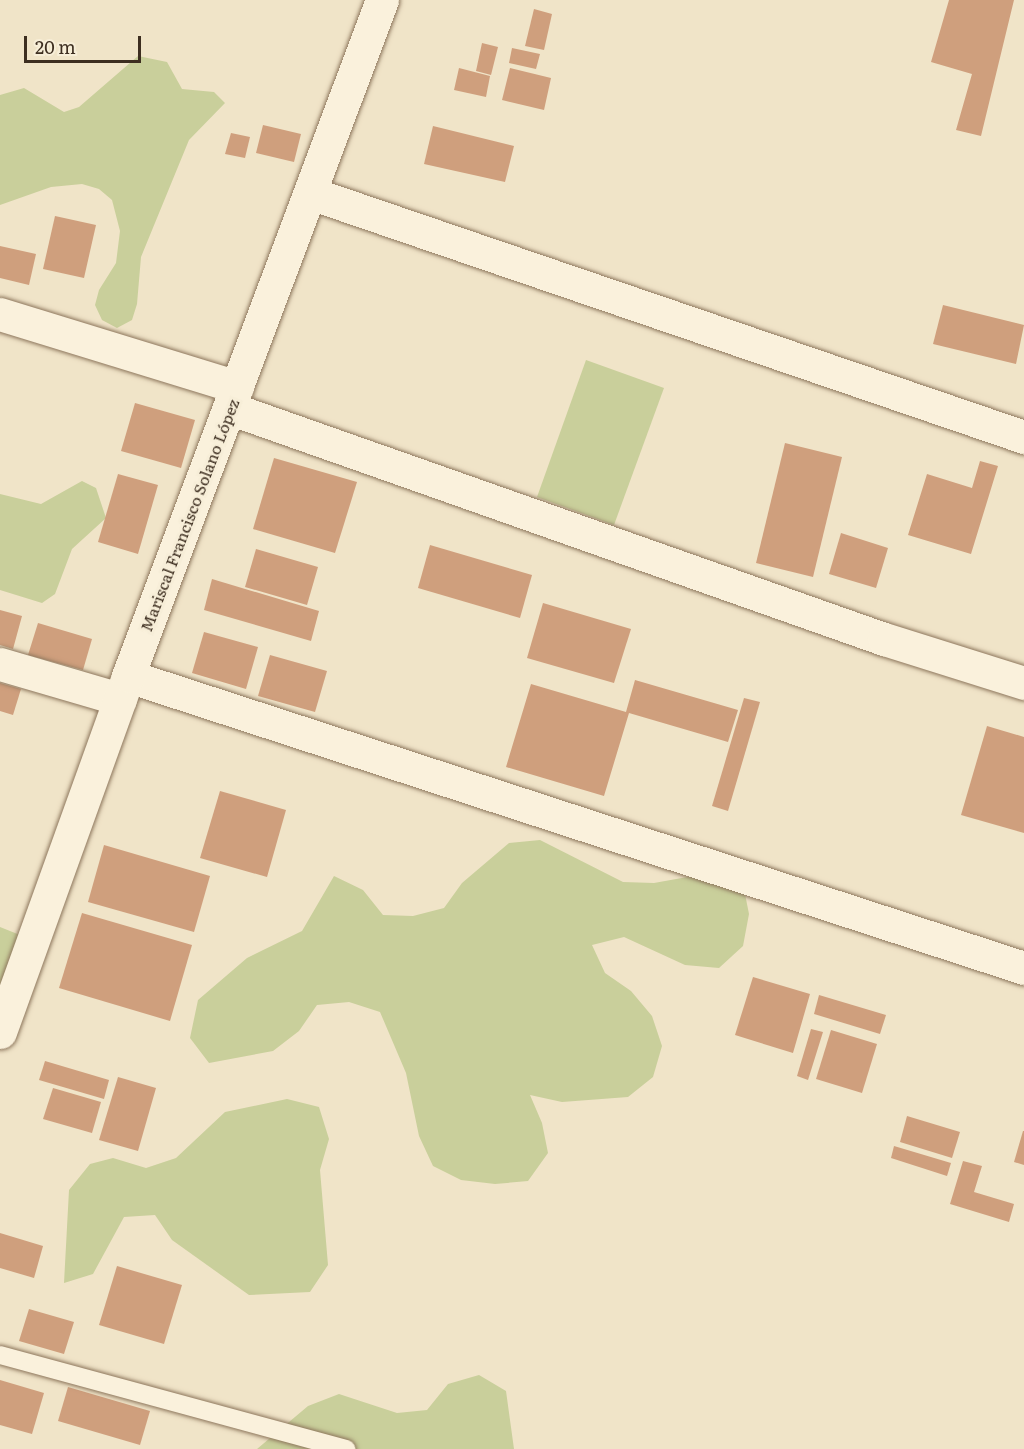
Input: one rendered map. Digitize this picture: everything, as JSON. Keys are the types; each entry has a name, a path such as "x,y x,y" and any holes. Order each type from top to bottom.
{"street":[{"name":"Mariscal Francisco Solano López","path":"0,1032 124,688 382,0"},
{"path":"310,193 1024,437"},
{"path":"0,314 884,639 1024,683"},
{"path":"0,664 124,688 1024,968"}],"lane":[{"path":"0,1355 346,1449"}],"green space":[{"path":"138,56 167,62 182,89 214,92 225,103 189,140 141,257 137,304 132,320 117,328 102,320 95,305 99,290 116,263 120,231 112,200 99,189 82,184 51,187 0,205 0,95 24,88 64,112 79,107"},
{"path":"586,360 664,388 614,525 537,497"},
{"path":"82,481 96,488 106,518 72,549 55,594 42,603 0,590 0,494 41,504"},
{"path":"540,840 623,882 654,883 715,872 743,884 749,914 743,946 719,968 685,965 624,937 592,945 605,973 631,991 652,1016 662,1046 653,1077 628,1097 562,1102 530,1095 542,1123 548,1153 528,1181 495,1184 461,1180 433,1166 419,1136 406,1073 380,1012 349,1002 317,1005 299,1031 273,1051 209,1063 190,1038 198,1000 247,958 302,931 334,876 363,890 383,915 413,916 444,908 462,883 509,843"},
{"path":"0,927 25,937 0,1026"},
{"path":"287,1099 319,1107 329,1139 320,1170 328,1265 310,1292 249,1295 172,1240 155,1215 124,1217 93,1274 64,1283 69,1190 90,1164 113,1158 146,1168 176,1158 225,1112"},
{"path":"479,1375 506,1391 514,1449 257,1449 308,1406 339,1394 397,1413 427,1410 448,1384"}],"building":[{"path":"949,0 1014,0 981,136 956,130 972,74 931,62"},
{"path":"534,9 552,14 544,50 525,46"},
{"path":"482,43 498,47 491,75 476,71"},
{"path":"512,48 540,54 536,69 509,63"},
{"path":"459,68 490,76 486,97 454,90"},
{"path":"510,68 551,78 544,110 502,100"},
{"path":"263,125 301,134 294,162 256,153"},
{"path":"433,126 514,146 505,182 424,164"},
{"path":"231,133 250,137 245,158 225,154"},
{"path":"55,216 96,225 84,278 43,269"},
{"path":"0,246 36,254 29,285 0,278"},
{"path":"943,305 1024,325 1016,364 933,344"},
{"path":"135,403 195,420 181,468 121,451"},
{"path":"785,443 842,457 813,577 756,563"},
{"path":"274,458 357,482 335,553 253,529"},
{"path":"980,461 998,466 971,554 908,535 927,474 972,488"},
{"path":"118,474 158,485 138,554 98,542"},
{"path":"841,533 888,548 876,588 829,574"},
{"path":"430,545 532,575 520,618 418,588"},
{"path":"256,549 318,567 307,605 245,587"},
{"path":"212,579 319,611 311,641 204,610"},
{"path":"543,603 631,629 614,683 527,658"},
{"path":"0,610 22,616 13,649 0,645"},
{"path":"38,623 92,639 83,670 28,655"},
{"path":"204,632 258,647 246,689 192,673"},
{"path":"270,655 327,671 315,712 258,696"},
{"path":"635,680 738,710 728,742 629,713 604,796 506,767 531,684 626,712"},
{"path":"0,683 21,689 13,715 0,711"},
{"path":"744,698 760,702 728,811 712,806"},
{"path":"987,726 1024,737 1024,833 961,815"},
{"path":"220,791 286,810 267,877 200,858"},
{"path":"104,845 210,876 194,932 88,902"},
{"path":"82,913 192,945 170,1021 59,988"},
{"path":"753,977 810,994 793,1053 735,1035"},
{"path":"819,995 886,1015 880,1034 814,1014"},
{"path":"811,1029 823,1032 808,1080 797,1076"},
{"path":"831,1030 877,1044 862,1093 816,1079"},
{"path":"45,1061 109,1080 104,1099 39,1080"},
{"path":"118,1077 156,1088 138,1151 99,1140"},
{"path":"53,1088 101,1102 92,1133 43,1119"},
{"path":"907,1116 960,1132 952,1158 900,1142"},
{"path":"1024,1131 1024,1165 1014,1162"},
{"path":"894,1146 951,1163 947,1176 891,1158"},
{"path":"963,1161 982,1166 974,1192 1014,1204 1009,1222 950,1204"},
{"path":"0,1233 43,1246 34,1278 0,1268"},
{"path":"117,1266 182,1285 164,1344 99,1325"},
{"path":"29,1309 74,1322 64,1354 19,1341"},
{"path":"0,1380 44,1393 32,1434 0,1425"},
{"path":"68,1387 150,1411 140,1445 58,1421"}]}
